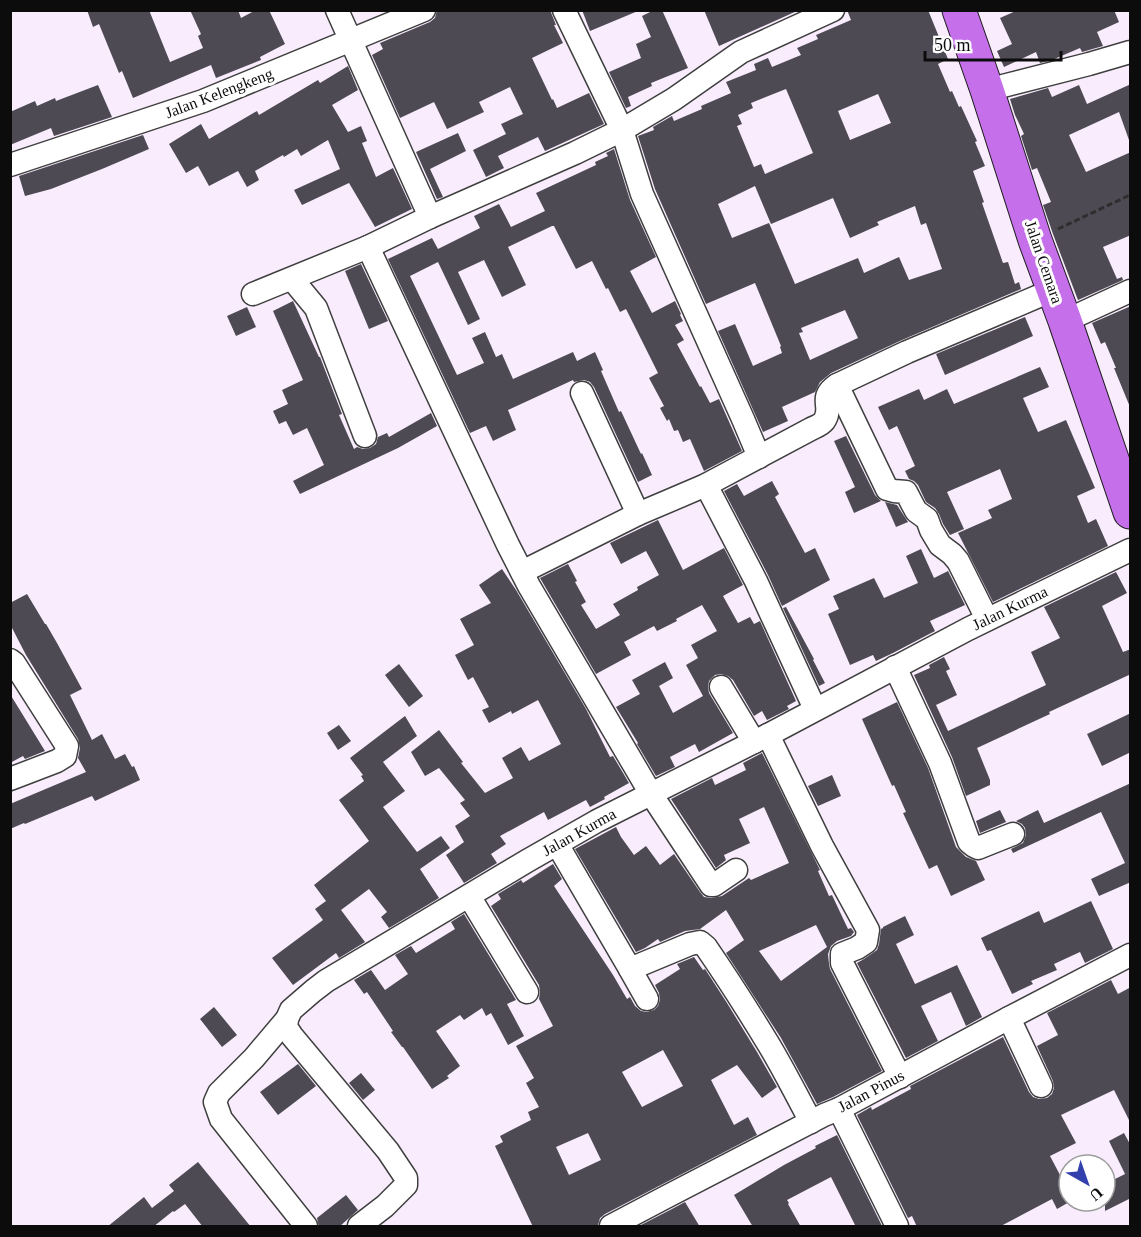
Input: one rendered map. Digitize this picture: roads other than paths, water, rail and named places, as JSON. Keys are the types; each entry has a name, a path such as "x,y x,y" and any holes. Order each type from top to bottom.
{"main road":[{"name":"Jalan Cemara","path":"959,10 1035,240 1131,512"}],"street":[{"path":"337,10 430,217"},
{"name":"Jalan Kelengkeng","path":"10,165 203,101 424,10"},
{"path":"564,10 622,130 642,194 759,457"},
{"path":"253,294 368,247 622,130 674,99 741,51 833,10"},
{"path":"987,90 1131,52"},
{"path":"368,247 507,545 651,794 711,885 736,870"},
{"path":"292,279 315,308 365,436"},
{"path":"522,572 638,514 706,485 822,423 827,414 828,391 837,385 907,352 1053,290"},
{"path":"1065,321 1131,291"},
{"path":"837,385 887,489 906,492 916,511 927,519 940,545 958,561 987,620"},
{"path":"582,393 638,514"},
{"path":"706,485 756,581 815,709"},
{"name":"Jalan Kurma","path":"306,1227 221,1119 214,1102 219,1093 254,1058 291,1010 326,981 597,821 987,620 1131,550"},
{"path":"10,660 67,746 65,756 57,761 10,779"},
{"path":"895,667 940,763 969,842 978,848 1013,834"},
{"path":"720,687 761,738 868,930 866,942 842,954 842,963 900,1077"},
{"path":"557,844 647,999"},
{"path":"469,896 527,992"},
{"path":"630,969 690,944 700,942 706,947 736,990 770,1046 811,1122"},
{"name":"Jalan Pinus","path":"622,1224 811,1122 1131,955"},
{"path":"287,1018 286,1027 292,1036 388,1151 406,1178 406,1185 359,1227"},
{"path":"1009,1018 1041,1086"},
{"path":"839,1109 897,1227"}]}
